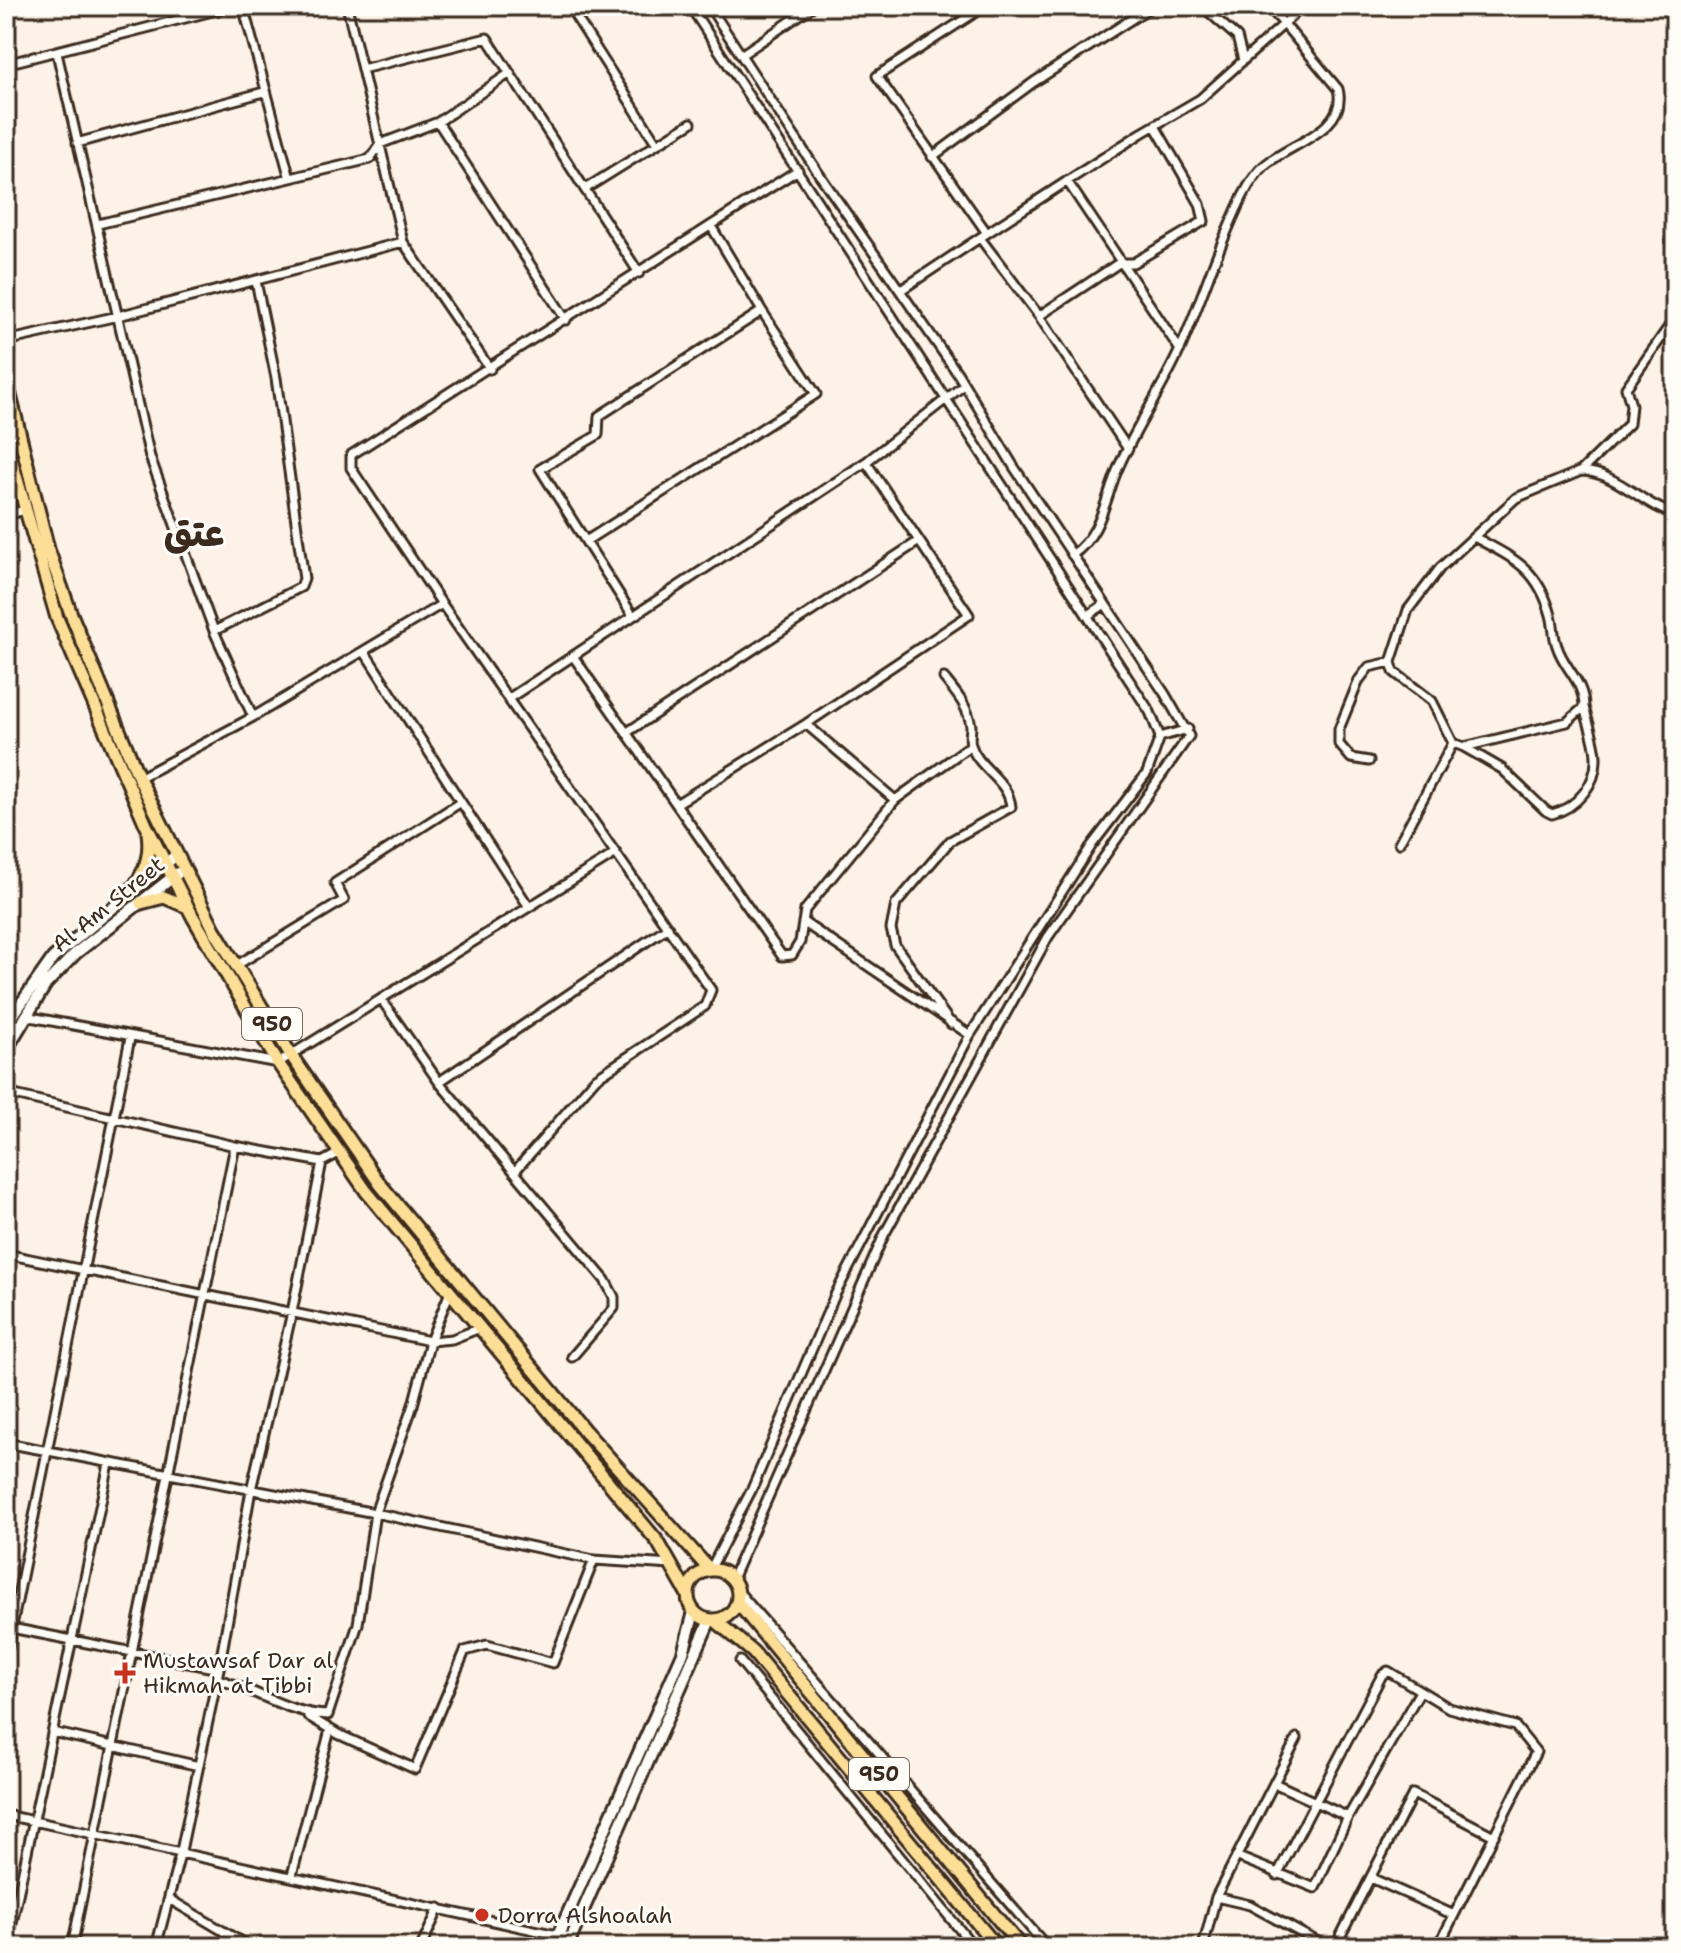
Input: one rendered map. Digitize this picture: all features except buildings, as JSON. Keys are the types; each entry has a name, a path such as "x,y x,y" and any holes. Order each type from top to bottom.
{"main road":[{"name":"950","path":"6,379 48,549 170,860 172,878 193,917 278,1063 337,1154 658,1542 688,1595"},
{"name":"950","path":"6,441 57,618 146,825 170,860 182,869 291,1055 380,1184 584,1430 710,1570"},
{"path":"124,899 138,884 146,865 149,845 146,825"},
{"name":"Al Am Street","path":"6,1025 53,958 170,860"},
{"name":"Al Am Street","path":"6,1050 46,984 76,953 182,869"},
{"path":"141,903 152,898 176,900 193,917"},
{"path":"450,1292 460,1283"},
{"path":"553,1947 683,1653 694,1612 688,1595 694,1578 710,1570 722,1572 736,1590 732,1613 713,1620 694,1612"},
{"name":"950","path":"736,1590 1021,1947"},
{"name":"950","path":"713,1620 753,1652 997,1947"},
{"path":"569,1942 713,1620"}],"street":[{"path":"6,64 232,6"},
{"path":"243,6 289,175"},
{"path":"347,6 403,242 490,369"},
{"path":"569,6 657,144"},
{"path":"690,6 1150,712 1160,737 1147,773 1092,845 980,1024 970,1035 835,1295 752,1489 710,1570"},
{"path":"709,6 964,385 1014,467 1188,729"},
{"path":"741,55 813,6"},
{"path":"985,6 877,76 1128,449"},
{"path":"932,157 1034,82 1152,6"},
{"path":"1202,6 1237,37 1243,60"},
{"path":"1072,555 1092,539 1128,449 1180,350 1228,228 1261,168 1304,144 1336,112 1341,100 1338,89 1268,6"},
{"path":"901,290 1067,181 1200,99 1302,6"},
{"path":"362,69 487,38 639,273"},
{"path":"57,53 150,457 214,631 253,717"},
{"path":"98,224 289,175 370,159 380,144 438,122 510,73"},
{"path":"77,143 264,92"},
{"path":"438,122 566,320"},
{"path":"585,189 691,123"},
{"path":"1039,316 1119,263 1133,263 1204,221 1200,204 1155,126"},
{"path":"792,162 805,152"},
{"path":"516,1170 596,1078 710,1002 711,990 442,604 350,461 357,449 490,369 798,170"},
{"path":"1067,181 1180,350"},
{"path":"586,541 816,394 711,226"},
{"path":"6,341 118,316 403,242"},
{"path":"214,631 301,587 304,579 276,378 256,281"},
{"path":"633,616 540,469 598,435 599,416 762,311"},
{"path":"1476,538 1524,564 1535,578 1550,614 1557,648 1584,691 1584,707 1596,759 1584,796 1568,810 1552,814 1546,811 1502,769 1453,743 1432,701 1394,672 1391,662 1408,610 1440,568 1516,498 1581,471 1629,424 1631,405 1626,388 1675,318"},
{"path":"508,699 866,462 964,385"},
{"path":"676,804 806,724 969,615 866,462"},
{"path":"998,478 1014,467"},
{"path":"1581,471 1635,491 1659,510 1675,514"},
{"path":"6,515 25,510"},
{"path":"626,733 919,541"},
{"path":"139,778 253,717 442,604"},
{"path":"1087,616 1105,604"},
{"path":"364,651 529,907"},
{"path":"573,656 782,956 792,955 800,942 805,910 895,800 971,745"},
{"path":"1369,761 1351,758 1339,744 1339,729 1359,680 1369,667 1391,662"},
{"path":"944,678 964,703 971,725 971,745 1001,783 1011,807 950,841 896,904 891,929 895,945 951,1024"},
{"path":"1464,747 1567,722 1584,707"},
{"path":"806,724 895,800"},
{"path":"1160,737 1188,729"},
{"path":"1047,1947 736,1590 884,1235 1048,937 1181,750 1188,729"},
{"path":"1399,843 1453,743"},
{"path":"237,965 344,900 335,883 461,802"},
{"path":"25,1016 130,1038 278,1063 616,853"},
{"path":"803,922 970,1035"},
{"path":"439,1082 668,927"},
{"path":"381,999 439,1082 516,1170 605,1280 614,1297 614,1308 572,1357"},
{"path":"980,1024 995,1034"},
{"path":"6,1656 9,1627 49,1453 130,1038"},
{"path":"6,1093 235,1146 322,1162 337,1154"},
{"path":"72,1947 235,1146"},
{"path":"156,1947 199,1766 251,1490 292,1312 322,1162"},
{"path":"6,1254 430,1341 452,1339 480,1328"},
{"path":"305,1714 328,1715 358,1624 375,1513 413,1405 430,1341 450,1292"},
{"path":"6,1443 375,1513 594,1560 672,1565"},
{"path":"7,1947 109,1464"},
{"path":"217,1679 243,1686 305,1714 330,1730 415,1769 465,1651 487,1645 553,1663 594,1560"},
{"path":"9,1627 219,1669"},
{"path":"740,1661 974,1947"},
{"path":"1277,1875 1382,1675 1388,1671 1419,1693 1449,1708 1515,1726 1536,1752 1438,1947"},
{"path":"1238,1857 1315,1888 1348,1817 1419,1693"},
{"path":"292,1875 330,1730"},
{"path":"52,1732 199,1766"},
{"path":"1203,1947 1216,1897 1297,1738"},
{"path":"1274,1783 1348,1817"},
{"path":"1335,1947 1413,1794 1494,1836"},
{"path":"6,1815 559,1934 569,1942"},
{"path":"1371,1878 1454,1915"},
{"path":"1216,1897 1250,1905 1327,1947"},
{"path":"169,1899 250,1947"},
{"path":"421,1947 439,1908"}],"place":[{"name":"Mustawsaf Dar al Hikmah at Tibbi","path":"125,1673"},
{"name":"Dorra Alshoalah","path":"482,1915"}],"district":[{"name":"عتق","path":"194,533"}]}
